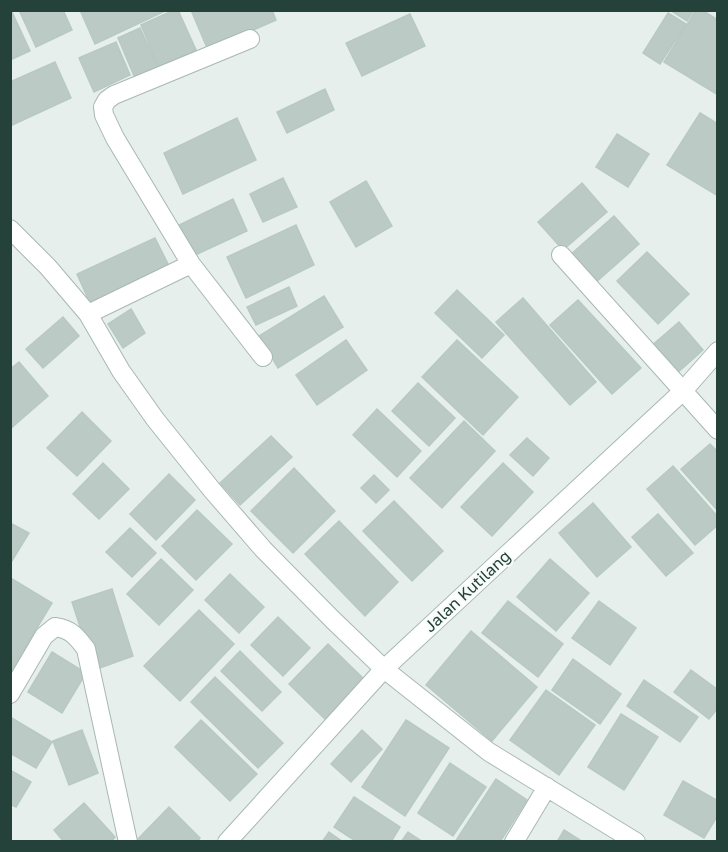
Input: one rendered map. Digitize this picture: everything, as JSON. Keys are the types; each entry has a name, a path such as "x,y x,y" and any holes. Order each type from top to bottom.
{"street":[{"path":"250,39 114,95 103,107 104,115 115,138 191,264 263,357"},
{"path":"10,229 48,267 88,314 121,371 154,419 212,490 263,549 384,669 489,752 636,842"},
{"path":"561,255 717,430"},
{"path":"88,314 191,264"},
{"name":"Jalan Kutilang","path":"227,842 384,669 682,392 717,351"},
{"path":"10,694 44,636 55,627 73,632 86,649 128,842"},
{"path":"514,842 547,787"}],"building":[{"path":"19,10 63,10 72,30 36,47"},
{"path":"80,10 167,10 95,44"},
{"path":"178,10 196,50 159,67 141,25"},
{"path":"191,10 272,10 276,20 208,50"},
{"path":"670,10 694,10 687,21"},
{"path":"696,10 702,10 718,20 718,95 664,62"},
{"path":"12,12 30,51 10,60 10,13"},
{"path":"668,13 686,24 660,64 643,53"},
{"path":"410,14 425,46 362,76 346,43"},
{"path":"140,28 158,67 135,78 118,38"},
{"path":"116,42 130,75 94,92 79,58"},
{"path":"55,62 71,98 10,126 10,82"},
{"path":"325,89 334,110 287,133 277,112"},
{"path":"700,113 718,124 718,196 667,165"},
{"path":"237,118 256,160 183,194 164,153"},
{"path":"617,134 649,154 628,187 596,167"},
{"path":"283,178 297,207 263,222 250,194"},
{"path":"366,181 392,226 356,247 330,202"},
{"path":"582,183 607,212 563,250 538,222"},
{"path":"233,199 247,231 191,257 177,226"},
{"path":"614,216 639,244 594,284 569,256"},
{"path":"296,225 314,265 246,298 227,257"},
{"path":"155,238 169,266 90,303 77,274"},
{"path":"647,252 689,294 658,324 617,281"},
{"path":"289,287 297,306 256,325 247,307"},
{"path":"457,290 504,335 482,358 435,313"},
{"path":"324,296 343,327 278,368 259,336"},
{"path":"523,298 596,382 570,405 496,322"},
{"path":"578,300 641,368 612,394 550,325"},
{"path":"131,309 145,333 123,348 108,324"},
{"path":"63,317 79,336 43,368 26,349"},
{"path":"679,322 703,350 675,375 650,347"},
{"path":"346,340 367,370 317,405 296,375"},
{"path":"457,340 518,397 483,435 422,377"},
{"path":"19,362 48,396 10,429 10,369"},
{"path":"418,383 455,418 429,446 392,411"},
{"path":"377,409 421,451 397,477 353,435"},
{"path":"82,412 111,441 77,476 47,448"},
{"path":"464,421 495,451 442,508 410,478"},
{"path":"271,436 292,457 240,505 220,483"},
{"path":"527,438 549,458 533,476 510,455"},
{"path":"710,444 718,452 718,511 681,469"},
{"path":"103,463 129,489 99,519 73,494"},
{"path":"503,463 533,492 492,536 461,507"},
{"path":"673,466 718,517 718,525 695,545 647,489"},
{"path":"294,468 335,511 293,553 251,511"},
{"path":"169,474 195,500 156,540 130,514"},
{"path":"374,475 389,490 376,503 361,488"},
{"path":"394,501 443,551 412,581 363,531"},
{"path":"593,503 631,547 597,577 559,533"},
{"path":"197,510 232,544 196,580 162,546"},
{"path":"658,514 693,553 666,576 632,537"},
{"path":"339,521 398,582 365,616 305,554"},
{"path":"10,523 29,533 10,564"},
{"path":"130,528 156,553 132,577 106,552"},
{"path":"161,559 193,590 159,625 127,594"},
{"path":"550,559 589,593 556,631 517,597"},
{"path":"230,574 264,607 239,633 205,600"},
{"path":"12,579 52,603 10,673 10,581"},
{"path":"112,589 133,656 94,670 72,602"},
{"path":"508,601 563,644 538,677 482,633"},
{"path":"599,601 636,628 610,665 572,638"},
{"path":"199,610 234,644 180,701 144,666"},
{"path":"278,617 310,648 283,676 251,645"},
{"path":"471,631 537,687 492,741 426,685"},
{"path":"328,644 369,684 329,723 289,684"},
{"path":"240,651 281,692 262,711 221,671"},
{"path":"52,652 86,673 62,713 28,692"},
{"path":"573,659 621,694 600,724 552,690"},
{"path":"691,670 718,690 718,708 709,719 674,692"},
{"path":"215,677 283,743 258,768 191,702"},
{"path":"644,680 698,717 680,742 627,706"},
{"path":"546,690 595,725 559,775 510,740"},
{"path":"621,714 658,737 624,790 588,767"},
{"path":"10,717 52,742 36,768 10,753"},
{"path":"201,720 257,774 230,801 175,747"},
{"path":"406,720 449,748 405,816 362,787"},
{"path":"82,730 98,773 69,785 53,741"},
{"path":"362,730 382,749 351,782 331,764"},
{"path":"450,763 486,787 453,836 418,813"},
{"path":"10,770 31,782 16,807 10,804"},
{"path":"496,779 527,800 500,842 455,842"},
{"path":"683,781 718,801 718,815 704,838 664,815"},
{"path":"354,797 400,827 391,842 357,842 334,827"},
{"path":"84,803 115,837 111,842 64,842 54,830"},
{"path":"169,807 200,838 197,842 135,842"},
{"path":"564,830 583,842 557,842"},
{"path":"329,832 343,842 322,842"},
{"path":"408,832 423,842 401,842"}]}
